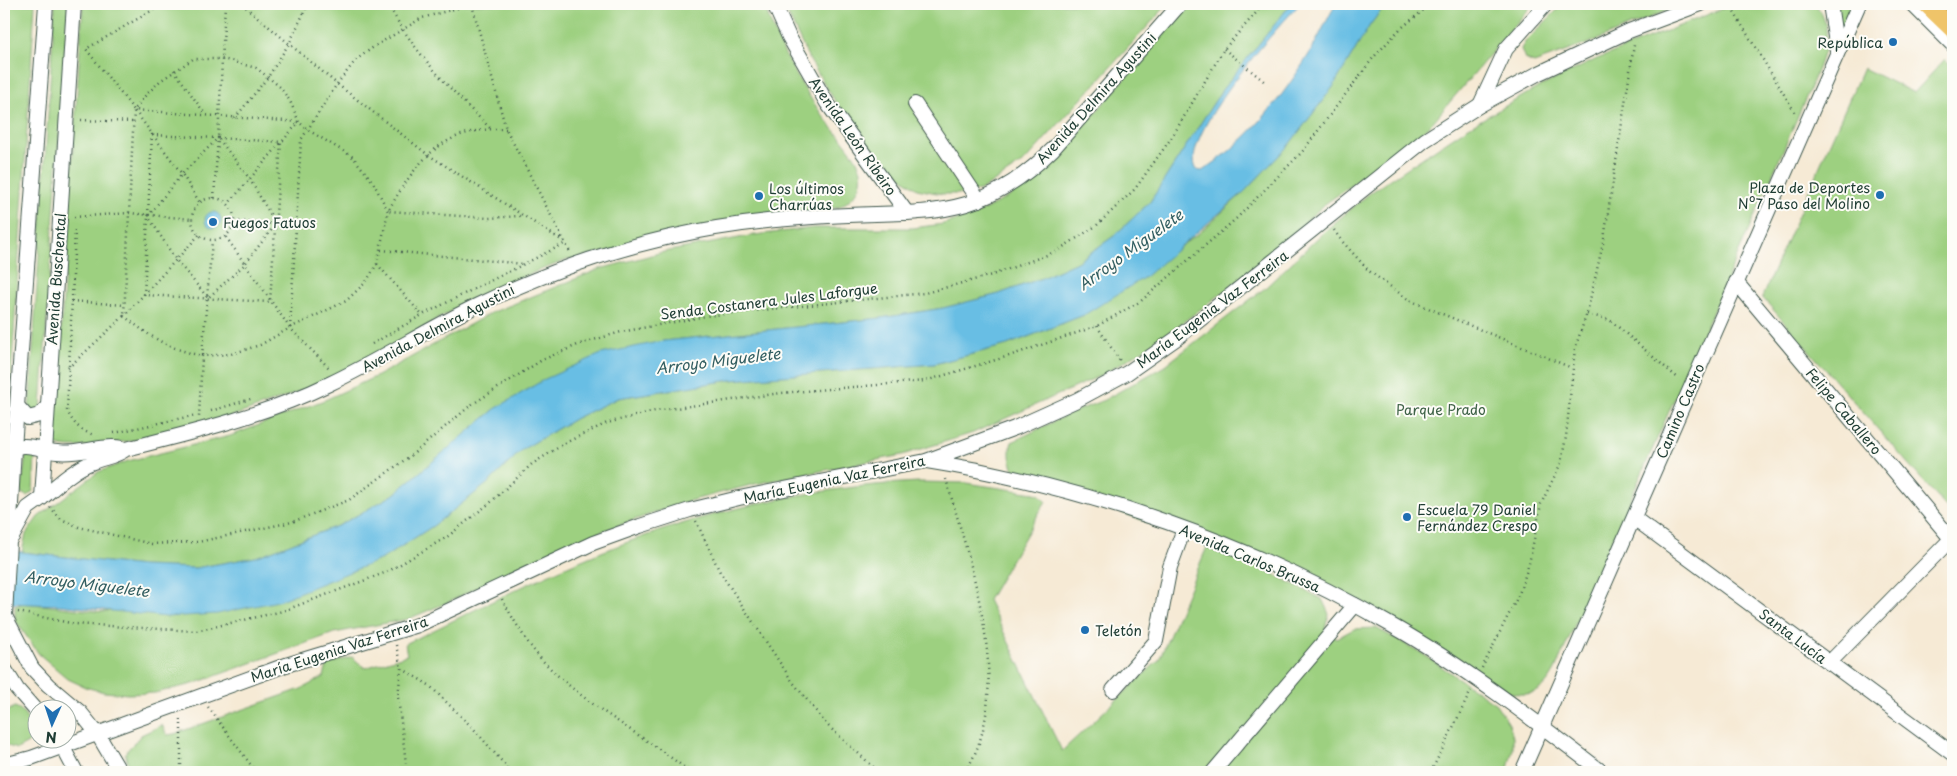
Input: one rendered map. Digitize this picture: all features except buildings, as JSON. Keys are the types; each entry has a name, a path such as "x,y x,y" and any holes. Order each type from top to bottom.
{"main road":[{"path":"1928,4 1953,29"}],"street":[{"name":"Avenida Buschental","path":"5,612 9,542 7,512 18,407 46,4"},
{"name":"Avenida Buschental","path":"9,542 28,508 42,498 46,408 74,4"},
{"name":"Avenida León Ribeiro","path":"774,4 789,37 827,104 907,213"},
{"name":"Avenida Delmira Agustini","path":"42,498 61,481 93,462 117,455 126,449 242,418 432,330 476,306 576,263 672,236 729,225 788,218 936,211 979,200 998,192 1035,166 1180,4"},
{"path":"1480,106 1506,49 1546,4"},
{"name":"María Eugenia Vaz Ferreira","path":"78,738 96,733 200,695 350,645 393,634 418,625 593,544 690,510 793,486 926,461 1015,428 1077,400 1127,373 1177,338 1425,140 1537,74 1636,28 1701,4"},
{"path":"1830,4 1837,50"},
{"name":"Camino Castro","path":"1522,772 1837,50 1859,4"},
{"path":"1912,4 1953,45"},
{"path":"914,104 979,200"},
{"name":"Felipe Caballero","path":"1736,282 1953,539"},
{"path":"18,407 28,418 40,416 46,408"},
{"name":"Avenida Delmira Agustini","path":"14,448 22,446 72,452 114,447 126,449"},
{"path":"4,458 14,448"},
{"name":"Avenida Carlos Brussa","path":"926,461 942,463 1065,492 1184,529 1276,566 1356,605 1428,647 1542,727 1602,772"},
{"path":"7,512 28,508"},
{"name":"Santa Lucía","path":"1634,518 1953,754"},
{"path":"1113,690 1156,641 1170,567 1184,529"},
{"path":"1829,663 1953,539"},
{"path":"1213,772 1356,605"},
{"path":"5,612 32,668 48,685 80,712 96,733 120,772"},
{"path":"4,668 17,689 28,702"},
{"name":"María Eugenia Vaz Ferreira","path":"4,766 46,748"},
{"path":"63,748 76,772"}],"path":[{"path":"86,49 163,4"},
{"path":"214,198 225,4"},
{"path":"242,4 290,42 338,84 427,154 521,216 566,243"},
{"path":"235,118 268,77 290,42 308,4"},
{"path":"388,4 401,30 456,95 491,129"},
{"path":"290,328 302,140 356,60 422,18 472,4 506,129 576,263"},
{"name":"Senda Costanera Jules Laforgue","path":"42,498 61,519 79,527 152,544 198,542 292,522 349,500 413,454 471,405 542,360 580,344 621,332 706,316 925,293 992,275 1055,252 1096,226 1136,189 1172,137 1224,49 1264,4"},
{"path":"5,612 76,624 196,631 283,611 387,572 447,538 491,502 532,464 567,442 608,423 655,411 781,394 925,381 1010,356 1097,326 1141,301 1237,218 1302,152 1373,58 1399,30 1431,4"},
{"path":"1729,4 1804,127"},
{"path":"1431,772 1519,594 1529,564 1541,504 1561,463 1566,437 1572,368 1604,239 1636,28"},
{"path":"86,58 87,40"},
{"path":"86,49 182,174 200,203"},
{"path":"1224,49 1266,82"},
{"path":"124,316 134,110 160,81 193,59 222,59 256,68 268,77 290,101 299,122 308,130 353,157 373,182 388,211"},
{"path":"174,70 206,115"},
{"path":"134,110 299,122"},
{"path":"81,130 82,111"},
{"path":"66,119 134,122"},
{"path":"229,203 299,122"},
{"path":"124,316 147,334 175,350 202,356 231,354 260,345 346,301 366,282 377,264 388,211 410,174 427,154 444,143 465,134 491,129 506,129"},
{"path":"152,135 282,142"},
{"path":"144,295 152,135"},
{"path":"148,216 182,174 218,138"},
{"path":"218,138 250,178 276,224"},
{"path":"270,302 282,142"},
{"path":"214,198 229,203 234,221 232,230 226,237 212,241 198,235 192,219 194,210 200,203 214,198"},
{"path":"388,211 489,218 521,216"},
{"path":"60,215 76,217 129,214 192,219"},
{"path":"148,216 176,260 208,298"},
{"path":"76,217 67,368 67,411 78,428 98,436"},
{"path":"1327,218 1341,240 1369,271 1409,300 1572,368"},
{"path":"234,221 276,224"},
{"path":"208,298 244,265 276,224"},
{"path":"67,368 124,316 198,235"},
{"path":"226,237 290,328 333,375"},
{"path":"199,415 212,241"},
{"path":"372,345 422,316 566,243"},
{"path":"381,250 525,264"},
{"path":"377,264 432,330"},
{"path":"144,295 270,302"},
{"path":"71,301 125,305"},
{"path":"1586,314 1610,320 1690,388"},
{"path":"1097,326 1127,373"},
{"path":"333,375 338,364"},
{"path":"321,372 333,375"},
{"path":"107,434 199,415 259,396"},
{"path":"942,463 985,629 989,667 987,704 981,734 971,763 965,772"},
{"path":"690,510 720,572 792,681 826,725 879,772"},
{"path":"496,588 518,627 547,666 592,702 661,749 690,772"},
{"path":"393,634 401,668 398,697 407,772"},
{"path":"401,668 429,684 473,728 511,772"},
{"path":"200,695 256,772"},
{"path":"180,702 181,772"}],"green space":[{"path":"4,4 35,4 8,425 4,440"},
{"path":"55,4 68,4 41,407 39,411 29,411"},
{"path":"83,4 764,4 781,46 803,87 859,164 861,183 856,193 839,207 567,260 483,294 350,369 279,400 225,418 142,439 82,447 66,447 51,443 53,394 57,389"},
{"path":"783,4 1168,4 1025,161 983,189 965,194 942,194 917,189 884,164 835,101 809,59"},
{"path":"1190,4 1291,4 1222,90 1150,202 1114,236 1077,262 1042,278 999,294 943,308 881,318 663,341 495,409 393,495 340,525 256,557 195,568 143,566 22,552 26,534 38,517 98,472 128,461 230,436 327,399 377,376 491,313 600,269 659,253 755,235 813,228 913,228 943,224 976,214 1010,196 1056,158"},
{"path":"1386,4 1533,4 1432,123 1405,147 1325,204 1257,266 1209,303 1156,342 1102,375 973,433 902,455 755,484 685,502 586,537 504,573 451,601 408,619 334,633 193,684 155,693 128,694 104,692 85,687 68,679 39,654 15,620 15,606 24,603 103,612 382,559 433,526 488,483 523,449 576,418 618,398 731,380 934,364 1007,345 1084,315 1198,234 1244,192 1288,146 1333,87 1370,25"},
{"path":"1563,4 1683,4 1592,42 1534,63 1525,59 1521,49 1525,42"},
{"name":"Parque Prado","path":"1734,4 1815,4 1822,14 1825,23 1826,34 1823,54 1748,232 1555,670 1540,689 1528,694 1503,691 1361,601 1017,474 1010,458 1012,442 1071,413 1104,400 1163,367 1265,288 1326,230 1370,193 1467,128 1537,88 1597,59"},
{"path":"1835,4 1853,5 1840,31"},
{"name":"Plaza de Deportes Nº7 Paso del Molino","path":"1945,59 1953,67 1953,507 1946,507 1762,297 1863,68 1914,93"},
{"path":"26,454 33,454 35,457 33,491 27,496 21,493"},
{"path":"919,482 966,483 1034,493 1039,494 1046,501 988,600 1062,751 1159,660 1207,547 1265,570 1322,599 1329,614 1325,628 1337,638 1354,629 1376,628 1420,652 1496,704 1509,724 1513,737 1513,749 1507,772 130,772 125,753 141,735 162,725 167,735 174,734 301,689 324,677 327,665 352,657 365,668 407,655 405,644 544,577 629,542 669,528 751,505 834,490"},
{"path":"15,707 21,710 28,720 28,743 17,749 8,746 4,741 4,721 5,716"}],"water":[{"name":"Arroyo Miguelete","path":"1291,4 1300,4 1271,35 1214,110 1201,135 1194,155 1197,170 1202,171 1219,159 1249,132 1276,102 1311,51 1336,4 1386,4 1370,25 1333,87 1288,146 1244,192 1145,277 1084,315 1007,345 934,364 731,380 618,398 576,418 523,449 488,483 433,526 382,559 278,601 217,614 166,617 60,605 4,603 4,550 143,566 195,568 256,557 340,525 393,495 495,409 545,379 601,354 663,341 881,318 943,308 999,294 1042,278 1077,262 1114,236 1150,202 1222,90"},
{"path":"213,212 221,220 213,228 205,220"}],"place":[{"name":"República","path":"1893,42"},
{"name":"Plaza de Deportes Nº7 Paso del Molino","path":"1880,195"},
{"name":"Los últimos Charrúas","path":"759,196"},
{"name":"Fuegos Fatuos","path":"213,222"},
{"name":"Escuela 79 Daniel Fernández Crespo","path":"1407,517"},
{"name":"Teletón","path":"1085,630"}]}
